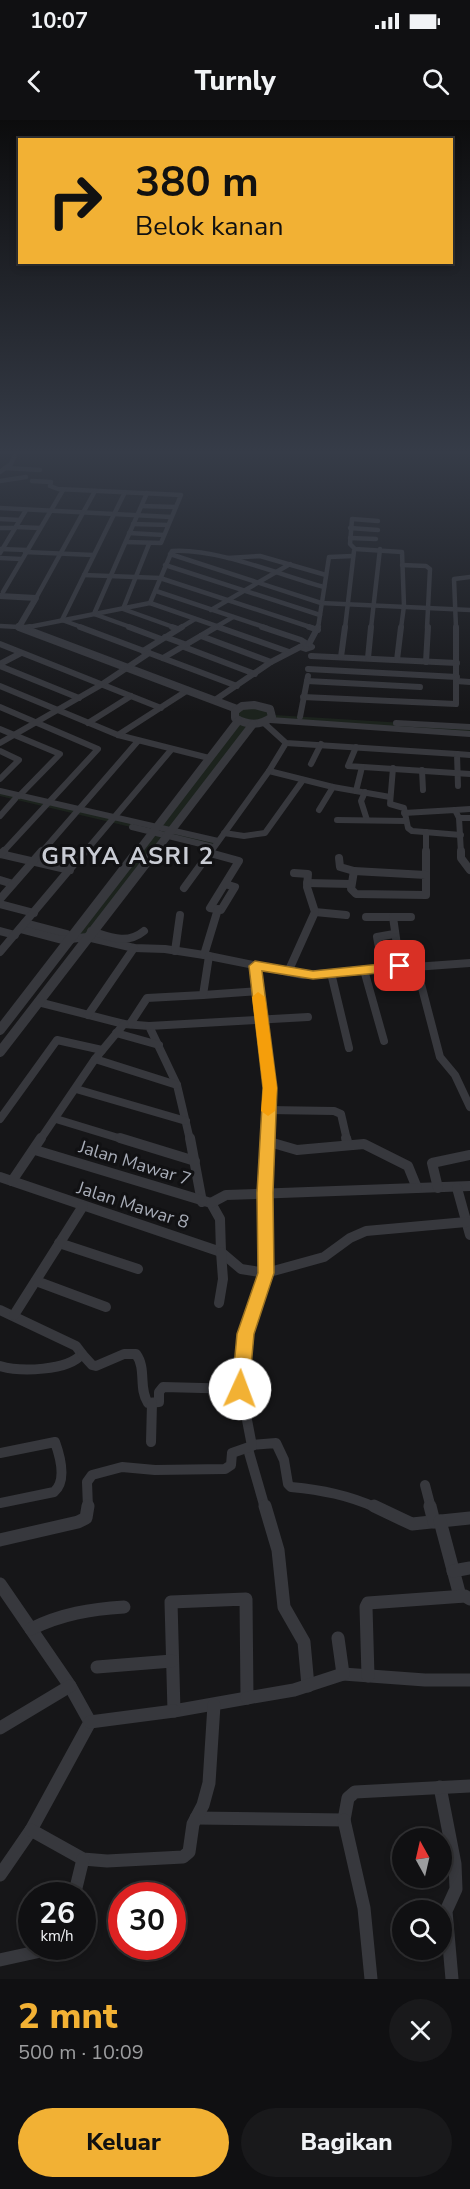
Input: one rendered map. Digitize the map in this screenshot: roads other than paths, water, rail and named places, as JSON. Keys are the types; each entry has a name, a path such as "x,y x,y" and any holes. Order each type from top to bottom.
{"street":[{"path":"8,540 1,550 24,554 92,557"},
{"path":"33,540 1,595 37,596"},
{"path":"22,627 68,540"},
{"path":"62,620 101,540"},
{"path":"94,614 127,540"},
{"path":"126,543 160,544 162,540"},
{"path":"350,540 350,546 355,549 400,551 404,606 397,660"},
{"path":"123,609 149,544"},
{"path":"150,603 172,550 178,549 227,558 274,574 324,587"},
{"path":"341,657 350,604 355,549"},
{"path":"368,658 380,549"},
{"path":"0,558 24,554"},
{"path":"170,554 321,603 470,610"},
{"path":"210,567 227,558 257,555 326,575"},
{"path":"307,648 318,630 329,557 353,556"},
{"path":"211,610 290,564"},
{"path":"165,565 320,615"},
{"path":"402,565 429,568 426,662"},
{"path":"84,575 160,578 318,630"},
{"path":"303,697 455,705 457,663 454,578 470,577"},
{"path":"156,591 301,640 307,648 308,681 300,717"},
{"path":"0,626 22,627 150,603 289,652"},
{"path":"123,609 178,629"},
{"path":"293,622 308,612"},
{"path":"94,614 255,674"},
{"path":"163,658 233,618"},
{"path":"0,743 129,669 163,638 195,619"},
{"path":"62,620 237,686"},
{"path":"22,627 237,709 248,705 260,705 270,709 269,719 286,742"},
{"path":"201,636 271,662"},
{"path":"0,644 161,708"},
{"path":"215,700 271,662 289,652 307,648 341,657 457,663"},
{"path":"0,665 21,653"},
{"path":"0,665 79,698"},
{"path":"0,673 7,669"},
{"path":"308,669 421,676 470,684"},
{"path":"418,703 421,676"},
{"path":"308,681 420,687"},
{"path":"0,686 118,735 209,758"},
{"path":"118,735 188,690"},
{"path":"88,723 131,696"},
{"path":"0,707 98,750 0,854"},
{"path":"237,709 234,715 238,721 253,724 269,719 300,717 470,727"},
{"path":"269,719 470,734"},
{"path":"0,1030 238,721"},
{"path":"0,1052 253,724"},
{"path":"0,729 60,755 0,816"},
{"path":"34,913 0,902 32,861 138,741"},
{"path":"286,742 470,755"},
{"path":"184,888 269,771 286,742"},
{"path":"311,764 321,744"},
{"path":"356,747 347,765 470,774"},
{"path":"0,952 171,750"},
{"path":"0,751 19,760 0,779"},
{"path":"457,754 458,786"},
{"path":"356,791 362,766"},
{"path":"393,768 390,804 404,808 408,828 412,831 425,830 460,835"},
{"path":"422,770 423,790"},
{"path":"269,771 333,787 390,797"},
{"path":"224,833 243,836 265,833 303,780"},
{"path":"320,810 333,787"},
{"path":"0,791 17,798"},
{"path":"365,792 361,801 367,820"},
{"path":"0,796 47,804 154,829 214,847 239,861 210,907 223,909 235,888 225,884"},
{"path":"337,820 405,817 418,813 470,809"},
{"path":"455,810 459,819 461,858 470,870"},
{"path":"354,871 351,884 356,894 422,896 427,894 425,830 418,813"},
{"path":"459,819 470,818"},
{"path":"0,854 70,870"},
{"path":"339,858 340,867 354,871 426,875"},
{"path":"288,972 315,912 307,883 308,874 294,873"},
{"path":"0,880 13,884"},
{"path":"307,883 351,884"},
{"path":"203,995 206,956 218,909"},
{"path":"315,912 346,915"},
{"path":"175,951 180,915"},
{"path":"366,917 411,917"},
{"path":"393,917 400,966"},
{"path":"0,931 20,929 71,940 89,934 129,940 137,939 144,931"},
{"path":"89,934 134,948 175,951 303,975 400,966 470,963"},
{"path":"383,968 377,937 394,934"},
{"path":"88,1015 134,948"},
{"path":"378,950 398,950"},
{"path":"416,965 440,1057 459,1084 470,1107"},
{"path":"255,966 270,1088 266,1141 266,1273 245,1334 240,1389 250,1447 278,1550 284,1606 304,1642 308,1686"},
{"path":"364,970 384,1041"},
{"path":"331,973 349,1048"},
{"path":"12,1181 95,1059 147,998 258,991"},
{"path":"38,1002 127,1024 149,1026 308,1017"},
{"path":"149,1026 177,1085 206,1202 226,1195 470,1186"},
{"path":"116,1033 159,1045"},
{"path":"0,1119 56,1040 61,1039 102,1050"},
{"path":"95,1059 177,1085"},
{"path":"459,1084 470,1082"},
{"path":"76,1089 186,1121"},
{"path":"268,1110 334,1111 341,1114 348,1144"},
{"path":"56,1119 195,1161"},
{"path":"266,1141 297,1150 364,1144 405,1165 412,1171 417,1188"},
{"name":"Jalan Mawar 7","path":"35,1150 206,1202 216,1208 219,1216 221,1252"},
{"path":"438,1188 430,1166 432,1163 436,1160 470,1155"},
{"name":"Jalan Mawar 8","path":"0,1177 221,1252 237,1267 266,1273"},
{"path":"457,1188 470,1235"},
{"path":"14,1315 83,1206"},
{"path":"266,1273 285,1270 298,1263 324,1257 350,1238 366,1231 466,1222"},
{"path":"59,1243 138,1269"},
{"path":"219,1303 223,1279 221,1252"},
{"path":"36,1281 106,1307"},
{"path":"0,1310 76,1346 92,1365 96,1366 124,1354 136,1354 141,1362 144,1398 148,1403 159,1402 159,1392 163,1387 240,1389"},
{"path":"0,1366 27,1372 77,1360 82,1354"},
{"path":"151,1442 152,1403"},
{"path":"0,1453 55,1442 61,1483 54,1491 0,1503"},
{"path":"0,1540 78,1522 86,1518 88,1514 87,1482 92,1475 122,1467 155,1470 225,1469 231,1465 232,1453 250,1447 276,1443 284,1460 290,1486 353,1497 412,1524 470,1518"},
{"path":"368,1676 366,1607 368,1603 465,1597 453,1571 425,1485"},
{"path":"453,1571 470,1568"},
{"path":"0,1584 70,1686 90,1722"},
{"path":"174,1711 171,1602 246,1599 247,1698"},
{"path":"31,1629 50,1618 79,1610 124,1607"},
{"path":"338,1638 343,1674"},
{"path":"97,1667 172,1661"},
{"path":"90,1722 214,1705 308,1686 343,1674 470,1680"},
{"path":"0,1728 70,1686"},
{"path":"31,1830 83,1859 107,1861 180,1858 189,1852 193,1824 207,1795 210,1783 214,1705"},
{"path":"0,1875 31,1830 90,1722"},
{"path":"371,1979 364,1908 344,1820 348,1798 355,1792 470,1786"},
{"path":"440,1787 455,1857 456,1889 447,1907 446,1917 452,1979"},
{"path":"196,1818 344,1820"},
{"path":"77,1882 83,1859"},
{"path":"0,1960 18,1956"}],"district":[{"name":"GRIYA ASRI 2","path":"128,856"}]}
